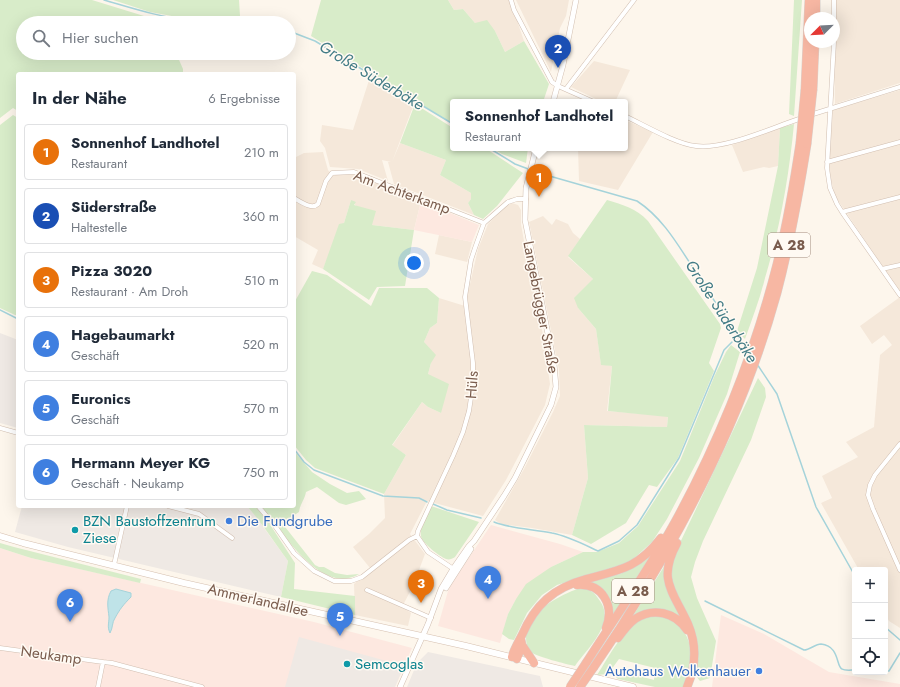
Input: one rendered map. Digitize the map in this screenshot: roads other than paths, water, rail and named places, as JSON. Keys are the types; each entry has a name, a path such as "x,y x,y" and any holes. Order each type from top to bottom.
{"highway":[{"name":"A 28","path":"809,0 809,90"},
{"path":"816,0 816,12"},
{"name":"A 28","path":"580,687 605,651 687,516 717,455 734,416 758,341 804,143 814,48"},
{"name":"A 28","path":"570,687 628,600 675,522 700,475 746,376"},
{"path":"687,516 685,527 670,558 668,574 672,594 688,624 692,636 695,657 692,687"},
{"path":"514,658 529,619 540,605 553,594 570,585 619,571 630,566 654,547 675,522"},
{"path":"570,585 583,584 594,588 604,596 608,605 609,614 607,626 590,652 587,661"},
{"path":"605,651 613,645 629,624 640,616 650,613 664,613 674,617 692,636"},
{"path":"521,640 534,663"}],"main road":[{"name":"Ammerlandallee","path":"0,536 184,583 422,636 633,687"}],"street":[{"path":"511,0 514,10 550,78 558,86 588,99"},
{"path":"554,99 576,0"},
{"path":"566,89 634,0"},
{"path":"835,12 835,0 840,0"},
{"path":"834,48 828,182 834,198 842,212 900,295"},
{"path":"628,117 681,142 695,146 708,147 724,144 900,87"},
{"path":"828,162 900,142"},
{"name":"Langebrügger Straße","path":"400,687 440,596 455,570 504,496 525,459 551,405 556,387 554,364 525,220 529,175 535,151"},
{"name":"Am Achterkamp","path":"296,199 312,207 316,206 326,181 332,173 354,172 484,223"},
{"path":"842,212 900,197"},
{"name":"Hüls","path":"417,536 463,432 469,411 473,384 473,363 466,310 466,291 471,260 484,223 508,202 517,199 526,199"},
{"path":"882,269 900,265"},
{"path":"0,428 16,432"},
{"path":"900,444 875,475 870,485 868,495 900,570"},
{"path":"114,565 127,508"},
{"path":"176,508 200,514 232,538"},
{"path":"260,508 275,526 294,553 314,571 334,581 351,581 362,577 409,540 417,536 428,552 455,570"},
{"path":"367,590 431,618"},
{"name":"Neukamp","path":"0,648 112,663 202,687"},
{"path":"98,687 103,662"}],"water":[{"path":"116,589 131,593 131,597 113,621 110,633 108,627 108,601 111,591"}],"waterway":[{"name":"Große Süderbäke","path":"104,0 163,16"},
{"name":"Große Süderbäke","path":"296,34 315,41 450,122"},
{"name":"Große Süderbäke","path":"494,151 515,164 539,173 637,201 655,215 676,242 747,350"},
{"path":"0,310 16,318"},
{"path":"494,522 523,529 558,534 598,551 619,541 637,525 679,458 724,350 732,342"},
{"name":"Große Süderbäke","path":"757,364 777,394 816,507 852,571"},
{"path":"296,452 304,462 314,470 383,496 419,498 427,502"},
{"path":"433,504 447,510 481,518"},
{"path":"705,601 804,650 819,644 827,646 834,652 842,669 852,670"},
{"name":"Große Süderbäke","path":"888,630 900,640"},
{"path":"888,671 900,653"}],"place":[{"name":"Süderstraße","path":"558,68"},
{"name":"Sonnenhof Landhotel","path":"539,197"},
{"name":"Die Fundgrube","path":"229,521"},
{"name":"BZN Baustoffzentrum Ziese","path":"75,530"},
{"name":"Hagebaumarkt","path":"488,599"},
{"name":"Pizza 3020","path":"421,603"},
{"name":"Hermann Meyer KG","path":"70,622"},
{"name":"Euronics","path":"340,636"},
{"name":"Semcoglas","path":"347,664"},
{"name":"Autohaus Wolkenhauer","path":"759,671"}]}
